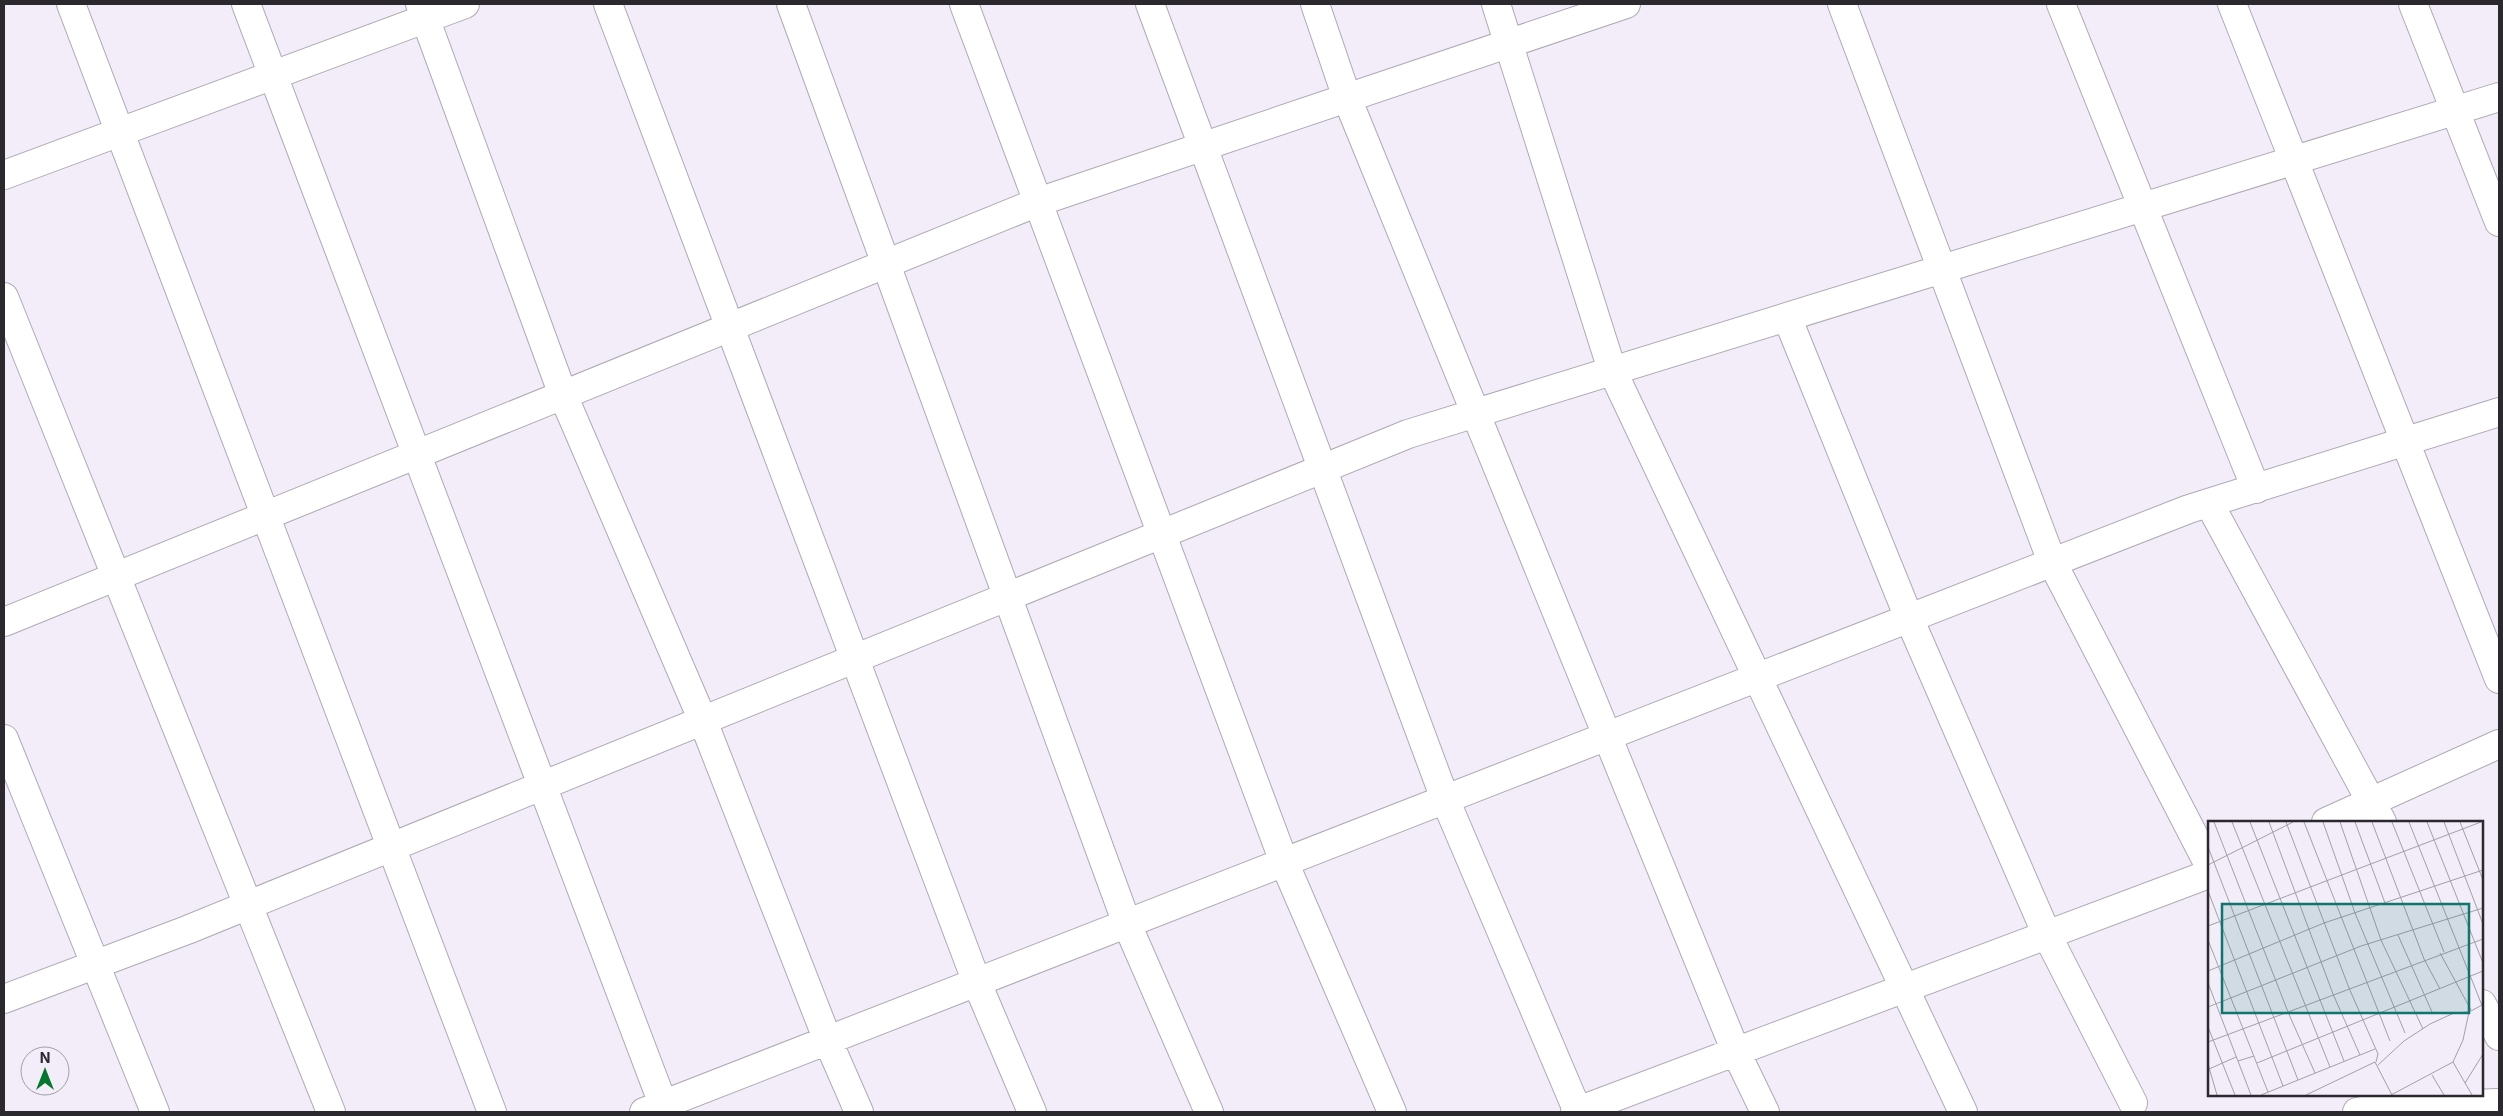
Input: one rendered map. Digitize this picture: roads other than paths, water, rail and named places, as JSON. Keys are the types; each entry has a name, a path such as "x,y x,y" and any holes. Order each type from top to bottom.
{"street":[{"path":"71,4 492,1112"},
{"path":"246,4 542,786 658,1110 828,1041 2052,562 2209,503 2499,412"},
{"path":"4,175 118,131 273,77 423,11 465,4"},
{"path":"608,4 977,983 1032,1112"},
{"path":"791,4 1126,924 1209,1112"},
{"path":"964,4 1284,862 1392,1112"},
{"path":"1150,4 1445,799 1577,1112 2208,874"},
{"path":"1315,4 1347,98 1736,1052 1765,1112"},
{"path":"1496,4 1510,43 1612,370 1962,1112"},
{"path":"4,622 1038,202 1626,4"},
{"path":"1842,4 2052,562 2208,863"},
{"path":"2061,4 2256,489"},
{"path":"2232,4 2499,679"},
{"path":"2413,4 2499,222"},
{"path":"423,11 563,395 704,721 828,1041 859,1112"},
{"path":"4,999 248,905 1408,434 2499,97"},
{"path":"4,297 331,1112"},
{"path":"1787,316 1909,618 2047,935 2133,1103"},
{"path":"2209,503 2377,812"},
{"path":"4,739 155,1112"},
{"path":"2331,821 2377,812 2499,744"},
{"path":"2483,1006 2499,1036"},
{"path":"2357,1112 2382,1107 2499,1103"}]}
